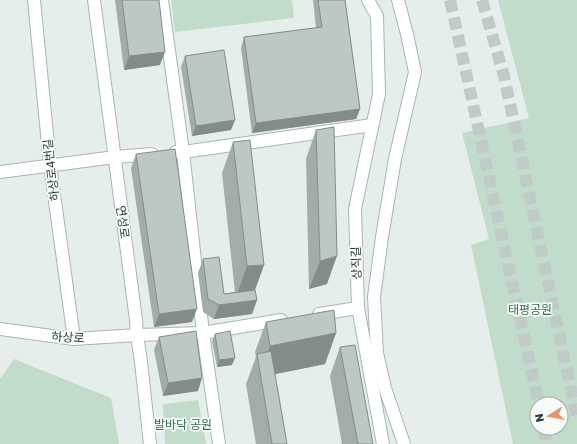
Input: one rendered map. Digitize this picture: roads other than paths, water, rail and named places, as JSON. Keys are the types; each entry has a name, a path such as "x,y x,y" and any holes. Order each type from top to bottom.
{"street":[{"name":"하상로4번길","path":"34,0 50,165 74,339"},
{"name":"연성로","path":"94,0 137,335 142,362 150,444"},
{"path":"162,0 183,152 203,333 219,444"},
{"name":"상직길","path":"368,0 377,16 379,94 355,209 358,308 383,444"},
{"path":"398,0 415,72 394,159 374,298 377,353 385,388 404,444"},
{"path":"0,172 115,157 183,152 372,125"},
{"path":"311,315 358,308"},
{"path":"137,335 203,333 296,318"},
{"name":"하상로","path":"0,329 74,339 137,335"}],"tunnel":[{"path":"450,0 537,396"},
{"path":"482,0 504,76 577,418"},
{"path":"546,436 547,444"}],"park label":[{"name":"태평공원","path":"530,309"},
{"name":"발바닥 공원","path":"183,424"}]}
